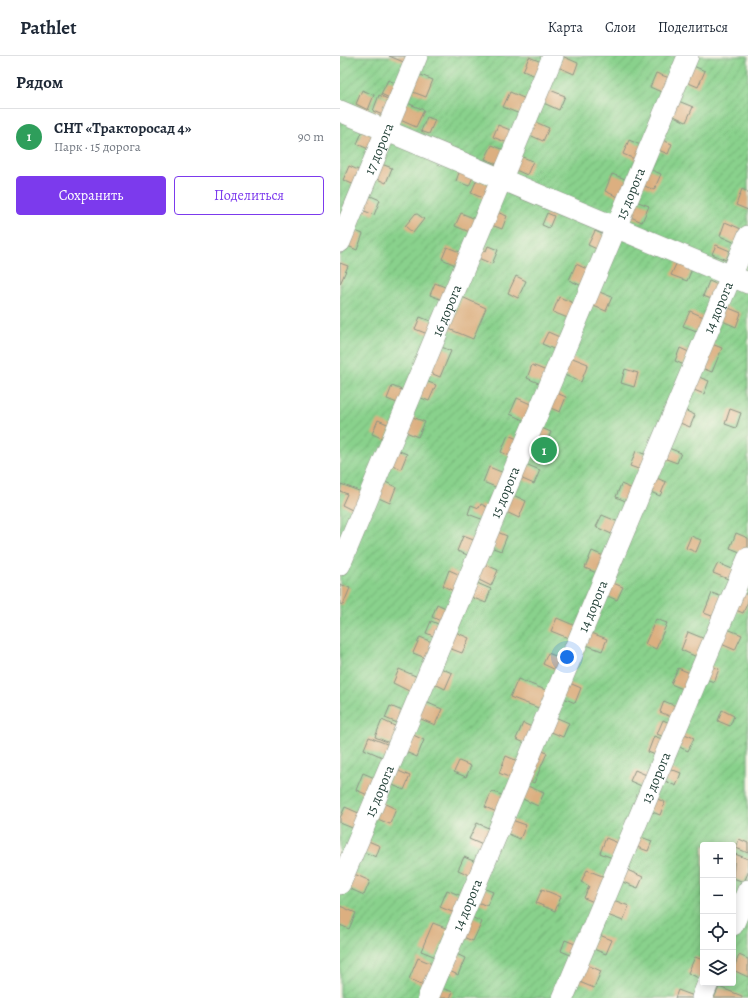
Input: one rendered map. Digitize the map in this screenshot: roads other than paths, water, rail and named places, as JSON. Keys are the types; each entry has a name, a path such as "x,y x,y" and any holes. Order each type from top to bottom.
{"street":[{"name":"17 дорога","path":"340,242 417,56"},
{"name":"16 дорога","path":"340,565 553,56"},
{"name":"15 дорога","path":"340,884 688,56"},
{"path":"340,111 386,129 502,180 740,279"},
{"name":"14 дорога","path":"428,998 740,279 748,236"},
{"name":"13 дорога","path":"563,998 748,558"},
{"path":"736,918 748,890"},
{"path":"702,998 707,986"}],"place":[{"name":"СНТ «Тракторосад 4»","path":"544,450"}]}
